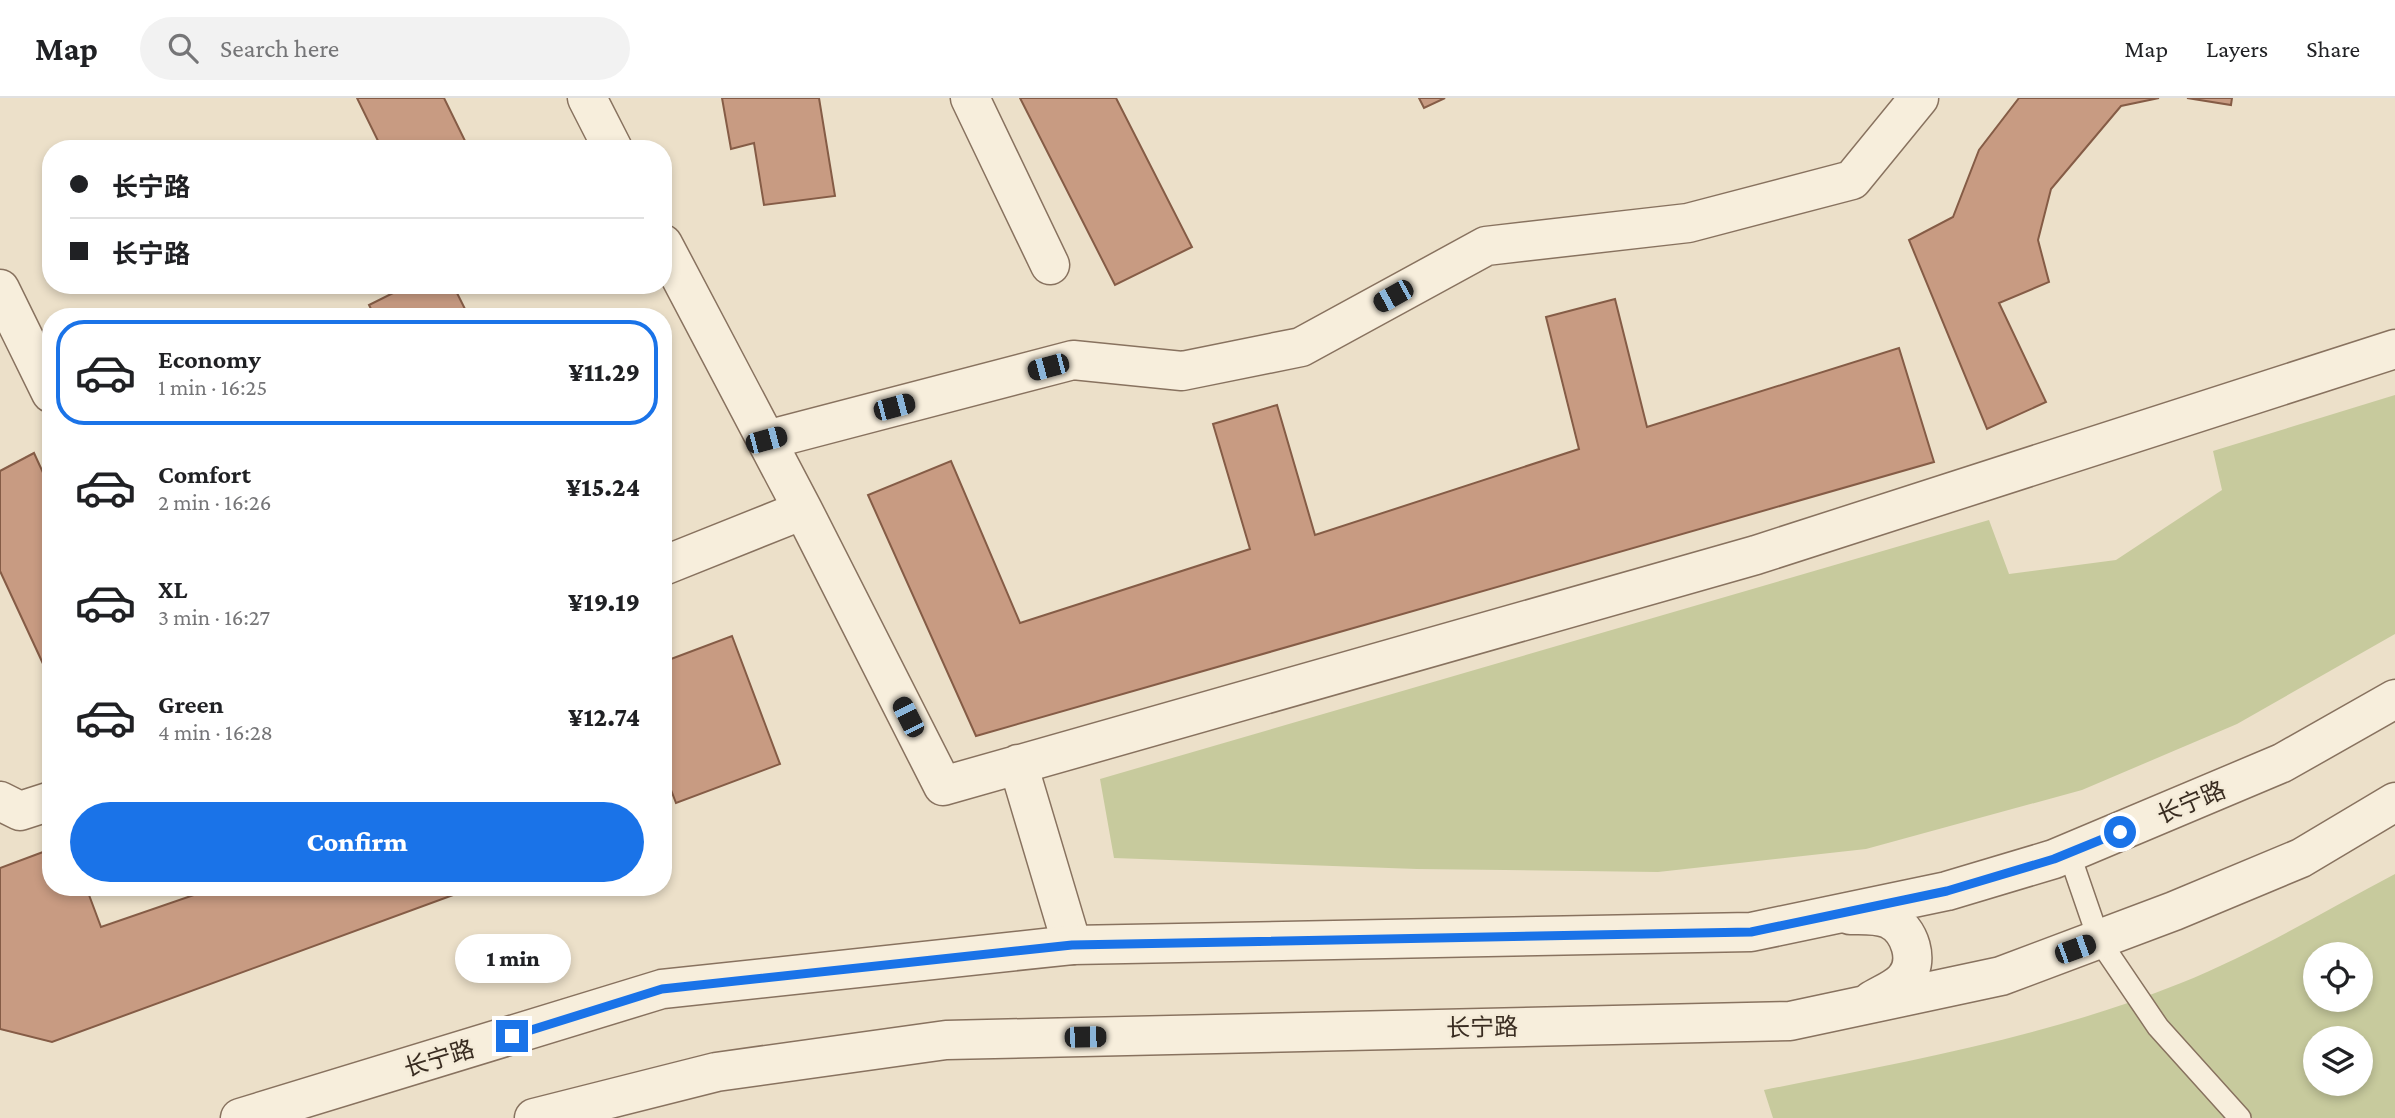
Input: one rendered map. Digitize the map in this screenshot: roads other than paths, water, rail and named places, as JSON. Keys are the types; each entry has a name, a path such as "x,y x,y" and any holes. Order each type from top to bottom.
{"street":[{"path":"587,98 608,140"},
{"path":"970,98 1050,265"},
{"path":"766,440 1073,360 1182,371 1301,347 1486,246 1688,223 1852,180 1919,98"},
{"path":"672,261 803,509 943,786 1756,555 2395,349"},
{"path":"0,289 42,375"},
{"path":"672,562 803,509"},
{"name":"长宁路","path":"240,1118 662,989 1072,945 1751,932 1947,891 2070,853 2282,763 2395,699"},
{"path":"1018,764 1072,945"},
{"path":"0,801 20,811 42,804"},
{"name":"长宁路","path":"534,1118 716,1072 946,1040 1790,1021 2001,976 2099,940 2301,858 2395,802"},
{"path":"1828,915 1876,916 1891,920 1903,930 1911,945 1910,969 1903,981 1863,1005"}],"lane":[{"path":"2070,853 2099,940 2158,1027 2240,1118"}]}
